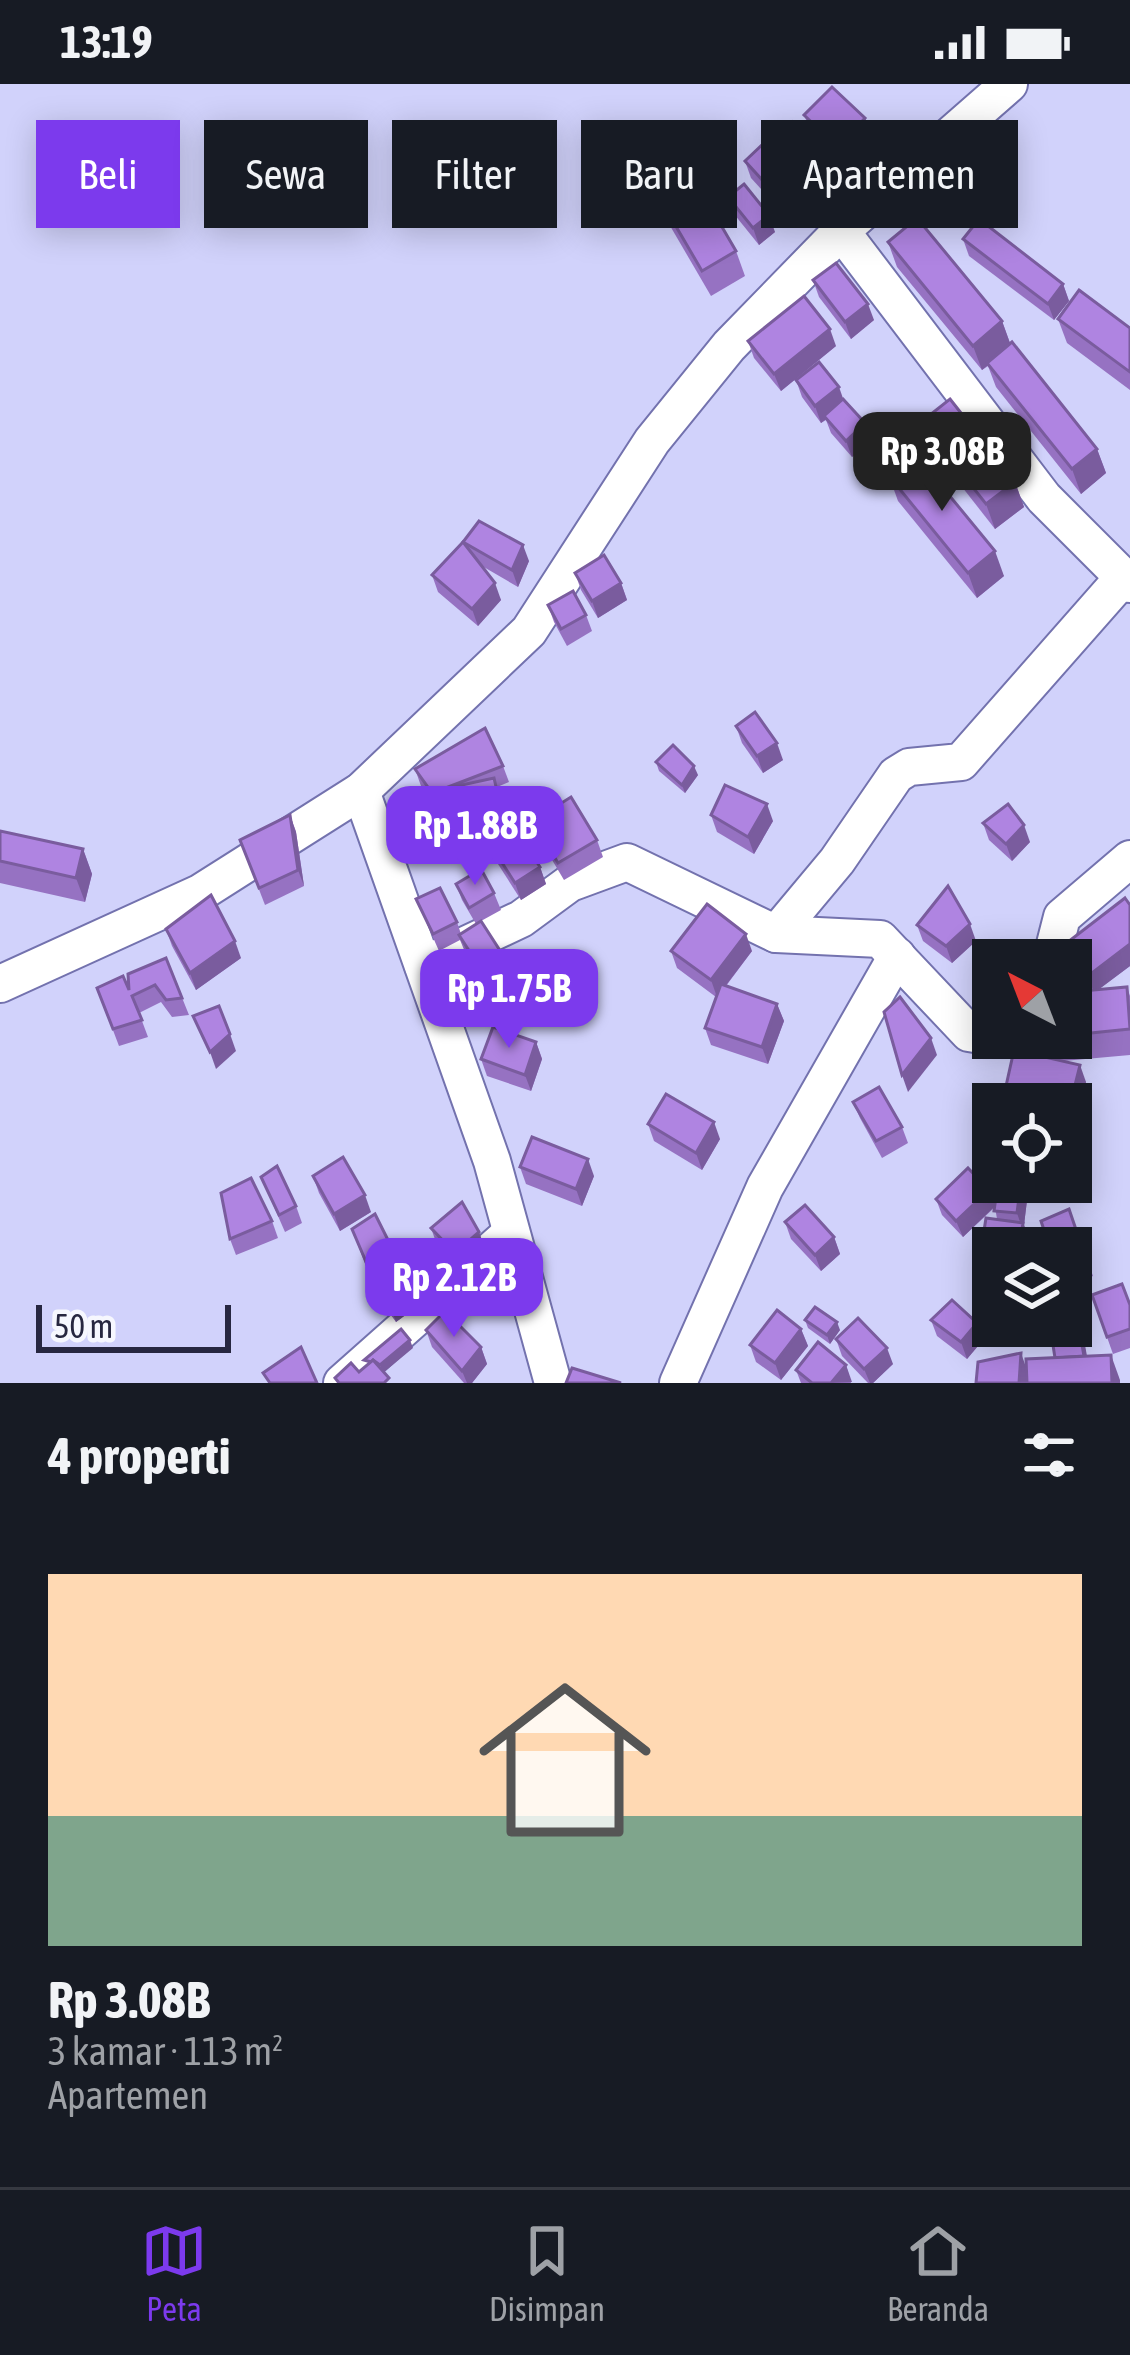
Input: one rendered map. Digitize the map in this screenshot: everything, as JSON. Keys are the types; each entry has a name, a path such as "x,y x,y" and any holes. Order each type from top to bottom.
{"street":[{"path":"0,984 200,892 361,791 530,632 652,441 729,346 841,231 1009,84"},
{"path":"776,934 837,861 896,775 909,767 961,762 1127,581 1043,498 841,231"},
{"path":"361,791 512,1233 554,1383"},
{"path":"1056,939 1062,916 1130,859"},
{"path":"422,965 521,920 570,883 622,862 776,934 874,938 972,1034"},
{"path":"678,1383 766,1187 897,956"},
{"path":"342,1383 512,1233"}],"building":[{"path":"832,87 865,118 809,120 804,115"},
{"path":"761,146 761,179 745,161"},
{"path":"744,184 761,205 761,222 753,228 737,208 737,190"},
{"path":"677,228 723,228 736,251 702,271"},
{"path":"905,228 925,228 1002,321 973,346 888,242"},
{"path":"972,228 991,228 1063,284 1048,304 963,239"},
{"path":"836,263 868,304 845,322 813,280"},
{"path":"1079,290 1130,328 1130,372 1058,319"},
{"path":"804,296 830,329 774,374 748,341"},
{"path":"1012,342 1097,449 1072,469 987,363"},
{"path":"819,362 839,387 815,406 796,380"},
{"path":"843,399 865,423 846,441 824,416"},
{"path":"950,399 1015,482 986,504 921,422"},
{"path":"916,455 995,551 968,573 889,476"},
{"path":"479,521 523,545 512,570 463,542"},
{"path":"463,542 495,583 472,609 432,575"},
{"path":"604,555 621,583 592,601 575,573"},
{"path":"573,591 586,615 561,629 548,605"},
{"path":"755,712 777,743 757,756 736,726"},
{"path":"485,728 503,766 443,789 494,778 500,804 438,819 432,793 415,769"},
{"path":"673,745 694,766 682,785 656,762"},
{"path":"725,785 767,804 748,837 711,815"},
{"path":"571,797 597,840 558,863 533,821"},
{"path":"1008,804 1024,825 1006,844 983,823"},
{"path":"290,815 298,870 259,888 240,840"},
{"path":"0,831 83,849 76,878 0,861"},
{"path":"517,831 540,867 515,883 492,847"},
{"path":"481,869 494,893 469,908 456,884"},
{"path":"948,886 970,924 946,946 917,925"},
{"path":"440,888 457,922 433,934 416,899"},
{"path":"211,895 235,941 190,973 166,929"},
{"path":"1125,898 1130,905 1130,944 1092,973 1092,939 1072,939"},
{"path":"707,904 746,934 711,980 671,951"},
{"path":"481,921 517,977 495,991 459,935"},
{"path":"166,958 182,998 166,1000 155,985 132,996 142,1020 113,1029 97,988 123,976 129,990 128,974"},
{"path":"721,984 777,1004 762,1047 705,1028"},
{"path":"1127,987 1130,1029 1092,1033 1092,990"},
{"path":"900,997 931,1038 902,1075 884,1012"},
{"path":"219,1006 230,1034 210,1052 193,1016"},
{"path":"493,1027 536,1042 525,1075 481,1059"},
{"path":"1012,1059 1054,1059 1080,1065 1076,1083 1007,1083"},
{"path":"879,1087 902,1127 876,1141 853,1102"},
{"path":"666,1094 714,1122 696,1153 648,1124"},
{"path":"532,1137 588,1159 576,1189 520,1167"},
{"path":"343,1157 365,1195 334,1214 313,1176"},
{"path":"277,1166 296,1206 279,1215 261,1177"},
{"path":"968,1168 972,1172 975,1203 956,1221 936,1199"},
{"path":"251,1178 272,1221 230,1239 221,1193"},
{"path":"462,1202 479,1232 455,1253 431,1228"},
{"path":"995,1203 1018,1203 1017,1213 994,1211"},
{"path":"805,1205 834,1237 815,1255 785,1222"},
{"path":"1069,1209 1075,1227 1043,1227 1041,1221"},
{"path":"375,1214 394,1252 367,1264 352,1229"},
{"path":"986,1218 1023,1223 1022,1227 985,1227"},
{"path":"387,1255 415,1286 390,1305 371,1279"},
{"path":"1122,1284 1130,1305 1130,1329 1107,1337 1092,1295"},
{"path":"952,1300 972,1318 972,1329 961,1342 931,1320"},
{"path":"815,1307 837,1322 827,1335 805,1320"},
{"path":"777,1310 801,1329 775,1363 750,1345"},
{"path":"445,1311 481,1347 462,1371 426,1330"},
{"path":"858,1318 887,1348 864,1369 836,1339"},
{"path":"401,1329 410,1340 380,1365 364,1360"},
{"path":"818,1342 846,1365 831,1383 812,1383 796,1370"},
{"path":"301,1347 317,1383 270,1383 263,1373"},
{"path":"1053,1347 1082,1347 1084,1356 1055,1358"},
{"path":"1021,1353 1019,1383 976,1383 978,1362"},
{"path":"1111,1355 1112,1383 1027,1383 1026,1359"},
{"path":"373,1360 389,1378 384,1383 339,1383 335,1378 351,1363 359,1372"},
{"path":"572,1368 621,1383 566,1383"}]}
